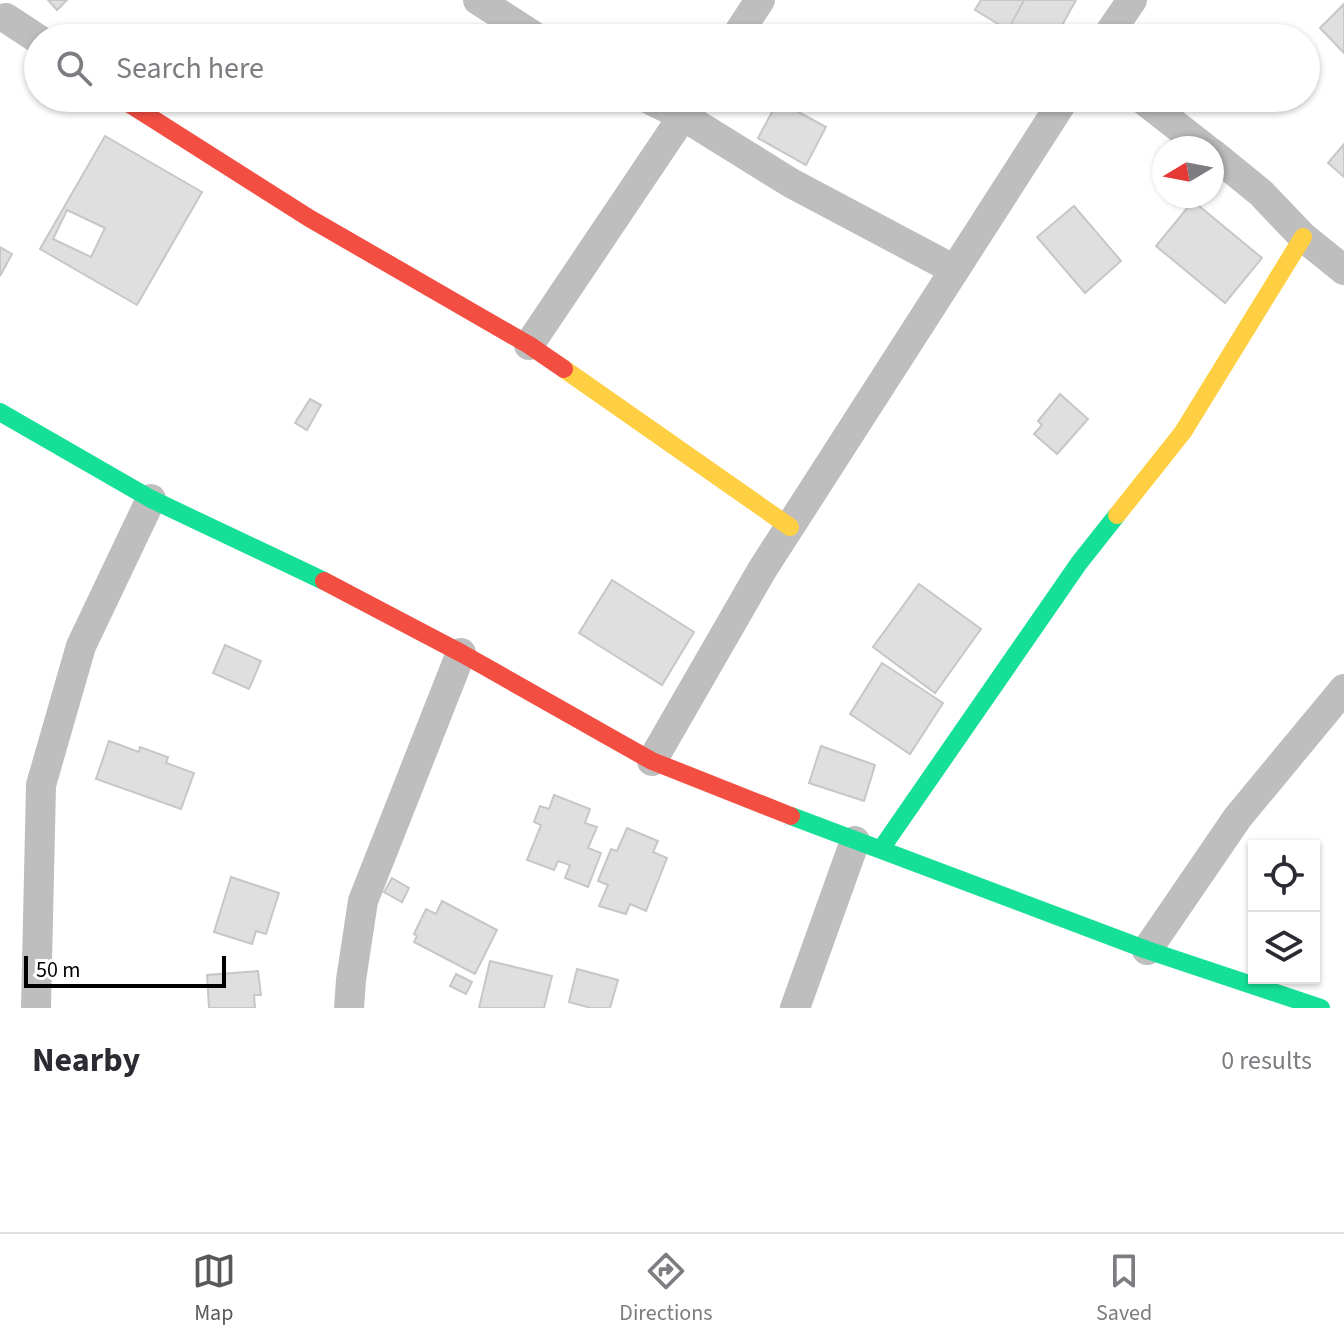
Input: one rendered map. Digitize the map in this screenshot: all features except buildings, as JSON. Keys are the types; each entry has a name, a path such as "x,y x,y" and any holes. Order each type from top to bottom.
{"street":[{"path":"478,0 515,24"},
{"path":"744,24 760,0"},
{"path":"1116,24 1132,0"},
{"path":"8,15 24,28"},
{"path":"142,112 309,218 529,345 790,527"},
{"path":"529,345 686,112"},
{"path":"696,112 791,183 953,269"},
{"path":"652,761 762,570 1056,112"},
{"path":"1159,112 1190,136"},
{"path":"1224,163 1261,193 1303,237 1344,270"},
{"path":"795,1008 868,845 1079,563 1183,432 1303,237"},
{"path":"0,412 151,499 301,569 461,653 652,761 1147,950 1321,1008"},
{"path":"36,1008 41,785 81,646 151,499"},
{"path":"349,1008 363,901 461,653"},
{"path":"1147,950 1238,817 1344,689"}],"traffic: fast":[{"path":"0,412 151,499 324,581"},
{"path":"881,849 1079,563 1117,515"},
{"path":"791,816 1147,950 1321,1008"}],"traffic: slow":[{"path":"1117,515 1183,432 1303,237"},
{"path":"564,369 790,527"}],"traffic: jam":[{"path":"142,112 309,218 529,345 564,369"},
{"path":"324,581 461,653 652,761 791,816"}]}
